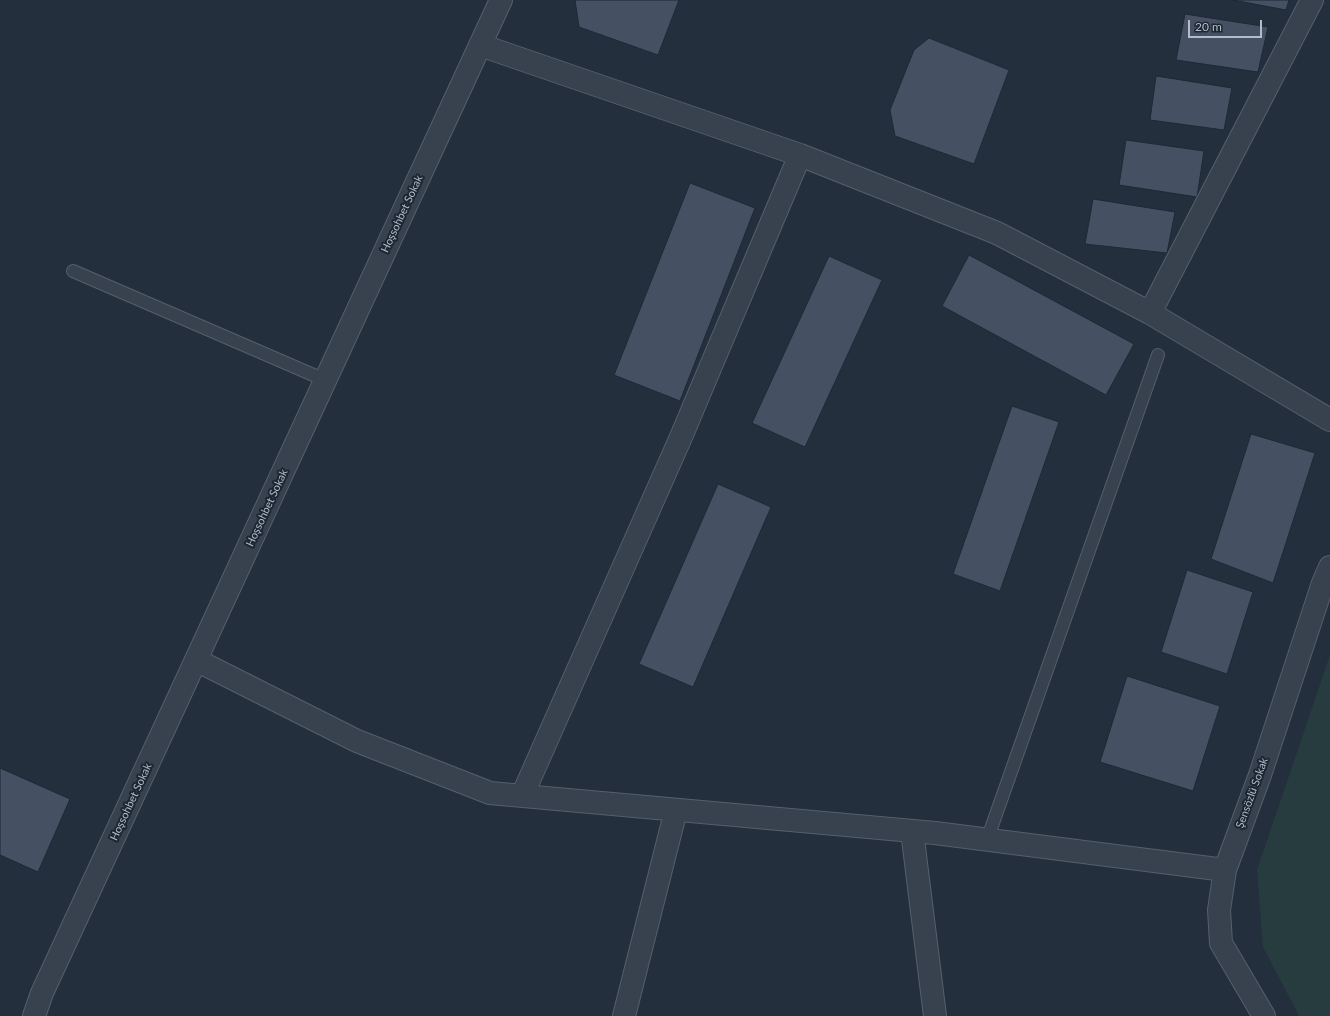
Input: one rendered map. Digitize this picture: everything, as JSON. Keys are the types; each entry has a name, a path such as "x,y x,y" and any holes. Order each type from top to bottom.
{"street":[{"name":"Hoşsohbet Sokak","path":"34,1016 42,993 501,0"},
{"path":"1150,313 1312,0"},
{"path":"480,45 800,155 997,233 1150,313 1330,420"},
{"path":"522,796 678,444 800,155"},
{"name":"Şensözlü Sokak","path":"1264,1016 1221,943 1219,910 1225,870 1260,775 1323,583 1330,567"},
{"path":"196,660 357,740 490,793 912,831 1225,870"},
{"path":"624,1016 676,810"},
{"path":"912,831 935,1016"}],"lane":[{"path":"73,271 325,380"},
{"path":"987,840 1158,355"}],"green space":[{"path":"1330,655 1330,1016 1299,1016 1263,947 1257,870"}],"building":[{"path":"575,0 679,0 658,55 579,27"},
{"path":"1233,0 1289,0 1286,10"},
{"path":"1185,14 1268,27 1258,72 1176,60"},
{"path":"929,38 1009,70 974,164 895,136 890,110 914,50"},
{"path":"1156,76 1232,88 1224,130 1150,120"},
{"path":"1126,140 1204,151 1197,197 1119,185"},
{"path":"690,183 755,208 680,401 614,375"},
{"path":"1093,199 1175,212 1167,253 1085,244"},
{"path":"969,255 1134,344 1106,395 942,306"},
{"path":"829,256 882,280 805,447 752,423"},
{"path":"1012,406 1059,422 1000,591 953,574"},
{"path":"1251,434 1315,453 1273,583 1211,559"},
{"path":"718,484 771,507 693,687 639,664"},
{"path":"1187,570 1253,592 1227,674 1161,652"},
{"path":"1127,676 1220,706 1193,791 1100,762"},
{"path":"0,768 70,799 38,872 0,855"}]}
